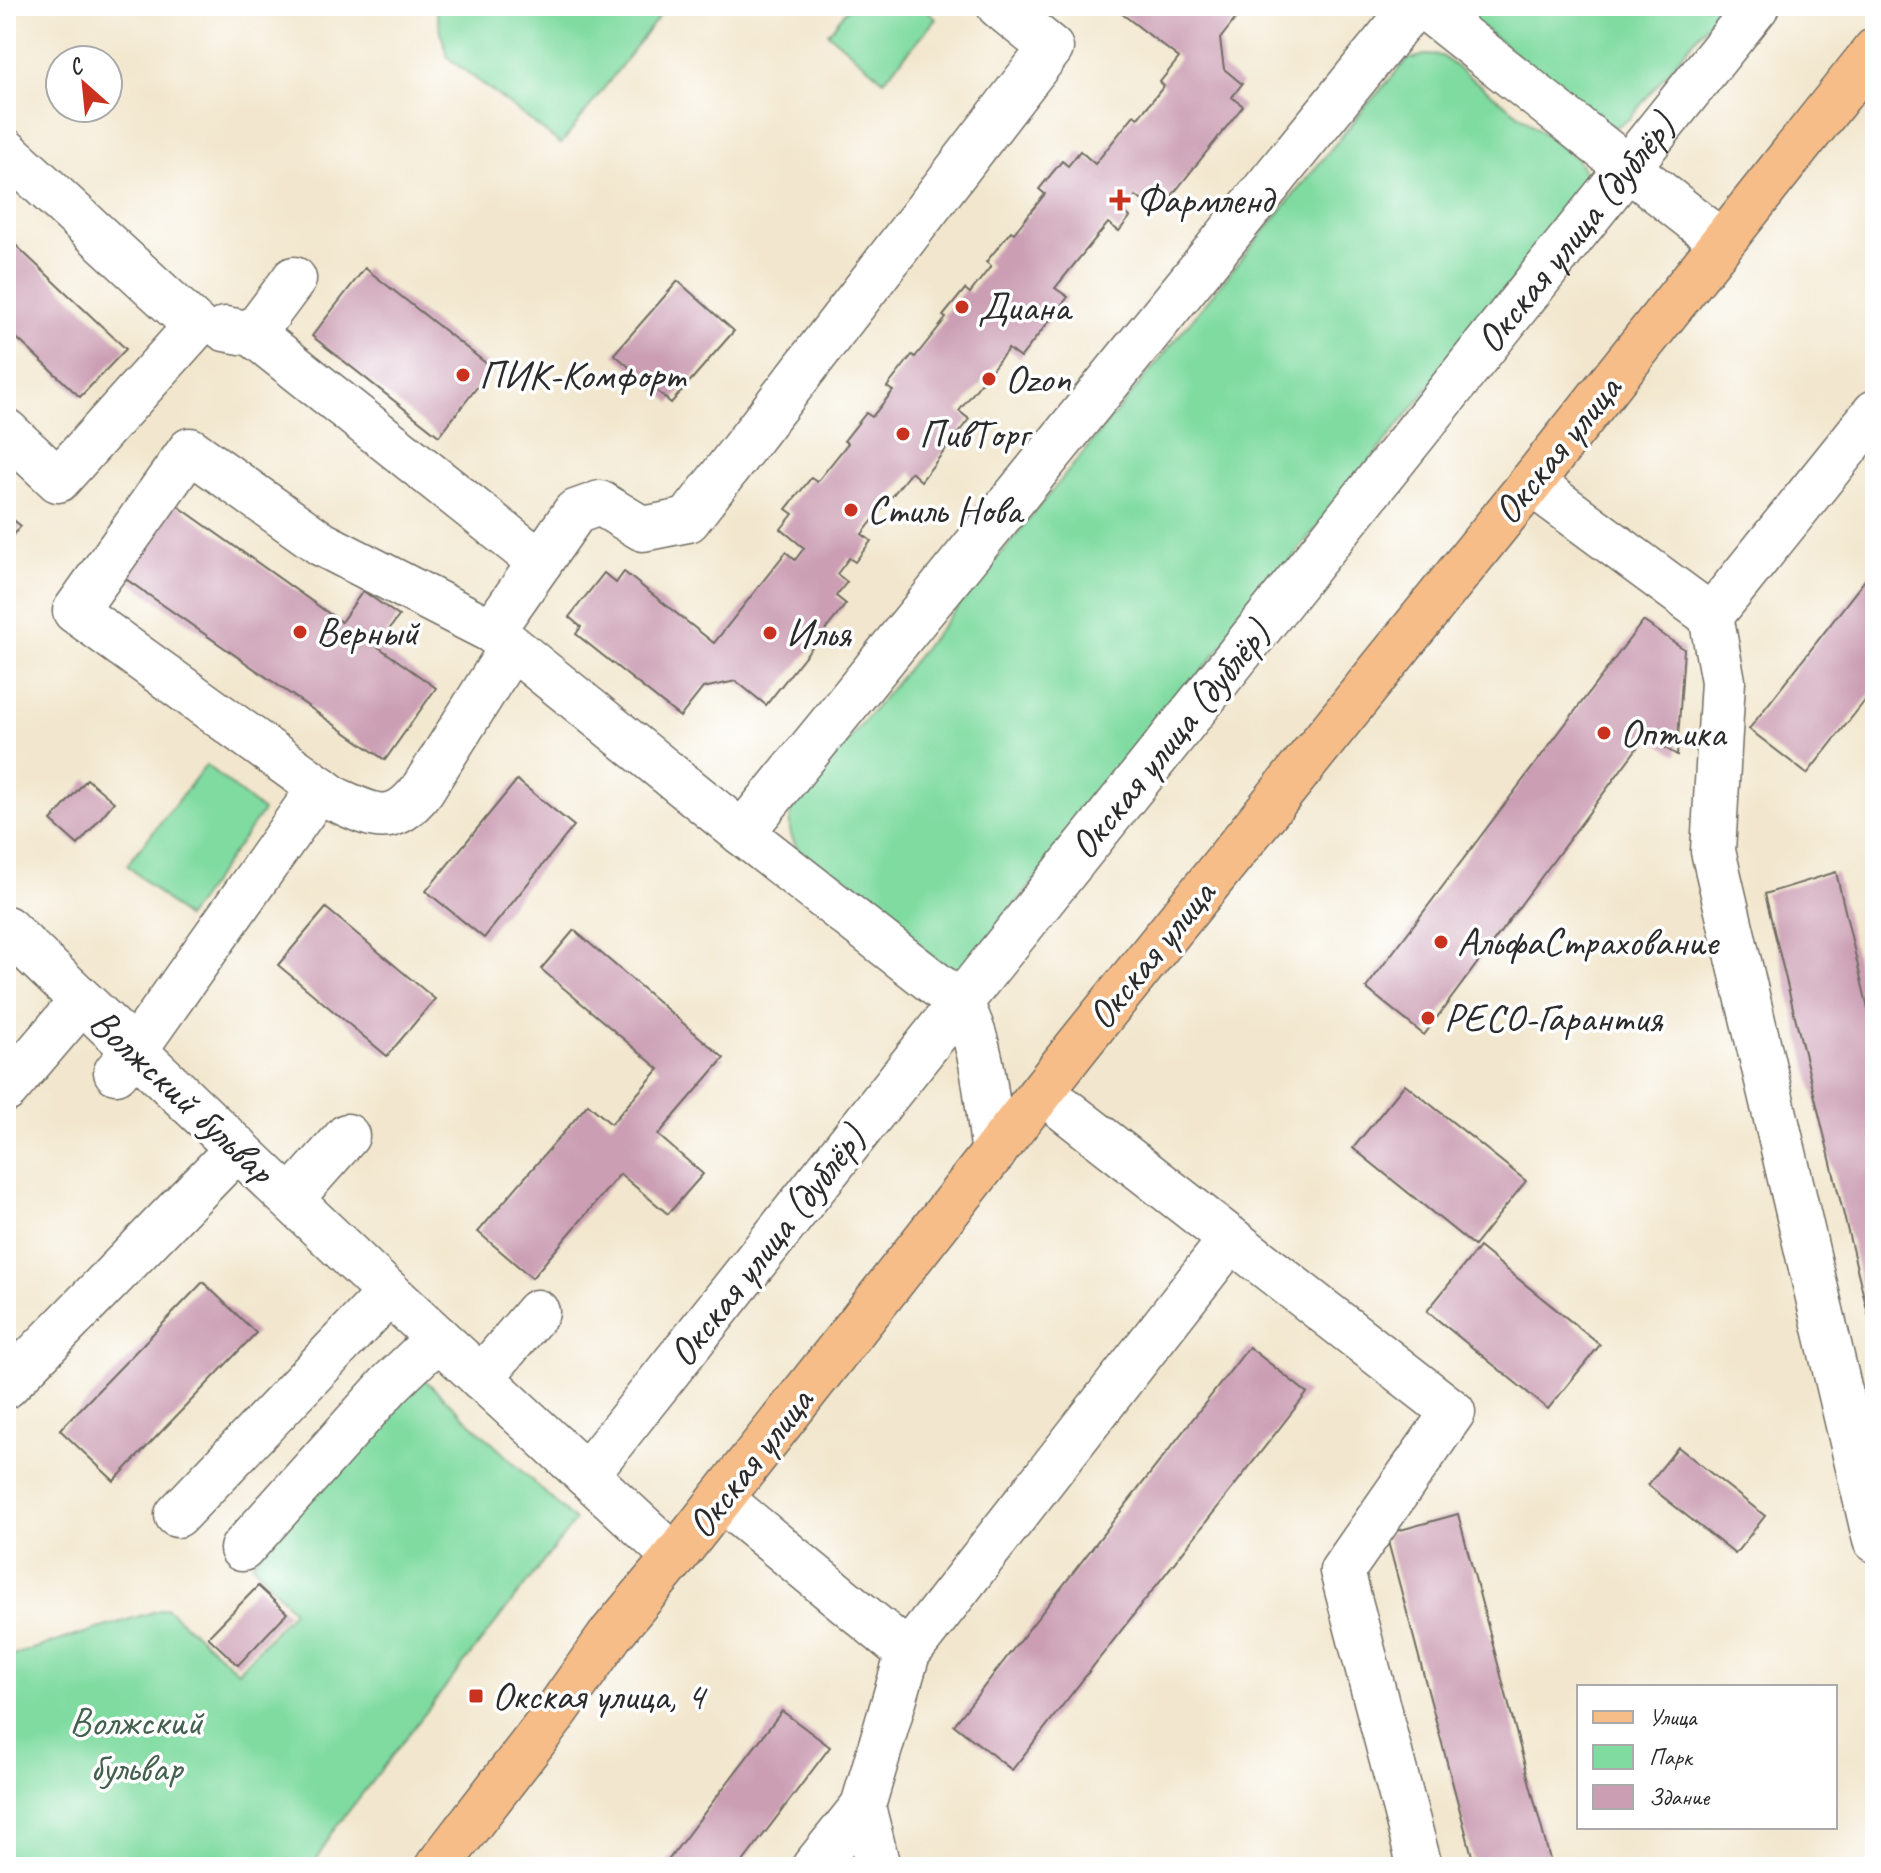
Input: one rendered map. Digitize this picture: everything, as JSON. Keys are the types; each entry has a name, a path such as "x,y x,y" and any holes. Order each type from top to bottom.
{"main road":[{"name":"Окская улица","path":"437,1867 551,1719 611,1634 1875,50"}],"street":[{"path":"994,1153 977,1042 960,1003 742,833 502,639 322,544 190,450 75,611 335,799 367,814 384,816 399,813 422,790 502,639 540,562 575,512 600,503 643,529 688,520 1051,48 999,6"},
{"path":"742,833 1414,6"},
{"path":"1423,6 1722,242"},
{"name":"Окская улица (дублёр)","path":"586,1475 1757,6"},
{"path":"6,151 196,326 253,334 540,562"},
{"path":"253,334 294,279"},
{"path":"6,431 58,480 196,326"},
{"path":"1711,616 1875,412"},
{"path":"1531,483 1711,616 1723,681 1713,851 1875,1540"},
{"path":"125,1061 320,788"},
{"name":"Волжский бульвар","path":"6,928 82,1001 125,1061 238,1148 389,1293 675,1557"},
{"path":"6,1090 82,1001"},
{"path":"1042,1092 1453,1412 1342,1571 1420,1867"},
{"path":"291,1199 347,1136"},
{"path":"9,1377 238,1148"},
{"path":"814,1867 863,1806 908,1653 1231,1239"},
{"path":"177,1515 389,1293"},
{"path":"481,1378 537,1312"},
{"path":"242,1549 390,1384 438,1338"},
{"path":"721,1499 908,1653"},
{"path":"863,1806 878,1867"}],"green space":[{"path":"435,6 667,6 561,144 447,57"},
{"path":"850,6 922,6 936,19 884,80 828,33"},
{"path":"1456,6 1722,6 1629,119 1616,127 1599,121"},
{"path":"1425,55 1442,56 1577,159 1585,173 1586,191 965,967 945,967 804,859 792,836 791,811 1367,105 1407,60"},
{"path":"206,765 263,811 186,918 127,865"},
{"name":"Волжский бульвар","path":"422,1377 575,1521 330,1835 313,1867 6,1867 6,1657 166,1608 238,1671 293,1611 252,1563"}],"building":[{"path":"1112,6 1239,6 1243,9 1220,39 1224,69 1242,84 1232,97 1243,106 1158,213 1136,196 1124,212 1130,217 1119,231 1108,223 1055,288 1068,297 1020,358 1008,349 959,411 969,419 921,481 911,472 862,534 871,541 855,562 849,558 837,574 847,582 836,596 846,604 766,705 736,681 703,688 680,717 576,634 581,627 569,617 604,573 616,583 624,572 714,643 786,552 795,560 804,548 781,529 793,514 786,509 811,478 817,482 848,443 844,441 866,413 872,417 893,391 887,387 912,355 915,357 965,289 970,293 991,266 986,262 1045,194 1039,189 1062,161 1068,166 1080,151 1095,164 1134,115 1138,118 1164,86 1160,82 1179,58"},
{"path":"6,236 126,349 80,397 6,328"},
{"path":"365,268 492,368 439,436 312,336"},
{"path":"678,281 734,331 671,403 614,354"},
{"path":"175,504 341,622 363,591 399,616 377,646 436,688 385,760 123,577"},
{"path":"6,514 21,526 6,544"},
{"path":"1875,567 1875,688 1807,774 1749,729"},
{"path":"1643,621 1684,649 1677,755 1646,736 1424,1035 1366,988"},
{"path":"87,779 114,802 78,845 51,821"},
{"path":"517,780 574,826 484,938 426,891"},
{"path":"1836,872 1875,1039 1874,1338 1765,894"},
{"path":"326,908 435,999 387,1056 278,965"},
{"path":"574,930 724,1058 658,1135 703,1174 668,1214 620,1174 532,1278 478,1232 588,1104 611,1124 659,1069 541,969"},
{"path":"1405,1084 1526,1181 1474,1246 1353,1148"},
{"path":"1479,1247 1600,1345 1548,1409 1427,1311"},
{"path":"203,1282 256,1333 114,1481 60,1430"},
{"path":"1249,1347 1307,1393 1012,1770 954,1725"},
{"path":"1678,1447 1765,1516 1735,1554 1648,1485"},
{"path":"1458,1514 1552,1867 1475,1867 1386,1534"},
{"path":"258,1586 287,1613 238,1665 208,1637"},
{"path":"782,1711 830,1747 739,1867 663,1867"}],"place":[{"name":"Фармленд","path":"1120,200"},
{"name":"Диана","path":"962,307"},
{"name":"ПИК-Комфорт","path":"463,375"},
{"name":"Ozon","path":"989,379"},
{"name":"ПивТорг","path":"903,434"},
{"name":"Стиль Нова","path":"851,510"},
{"name":"Верный","path":"300,632"},
{"name":"Илья","path":"770,633"},
{"name":"Оптика","path":"1604,733"},
{"name":"АльфаСтрахование","path":"1441,942"},
{"name":"РЕСО-Гарантия","path":"1428,1018"},
{"name":"Окская улица, 4","path":"476,1696"}]}
